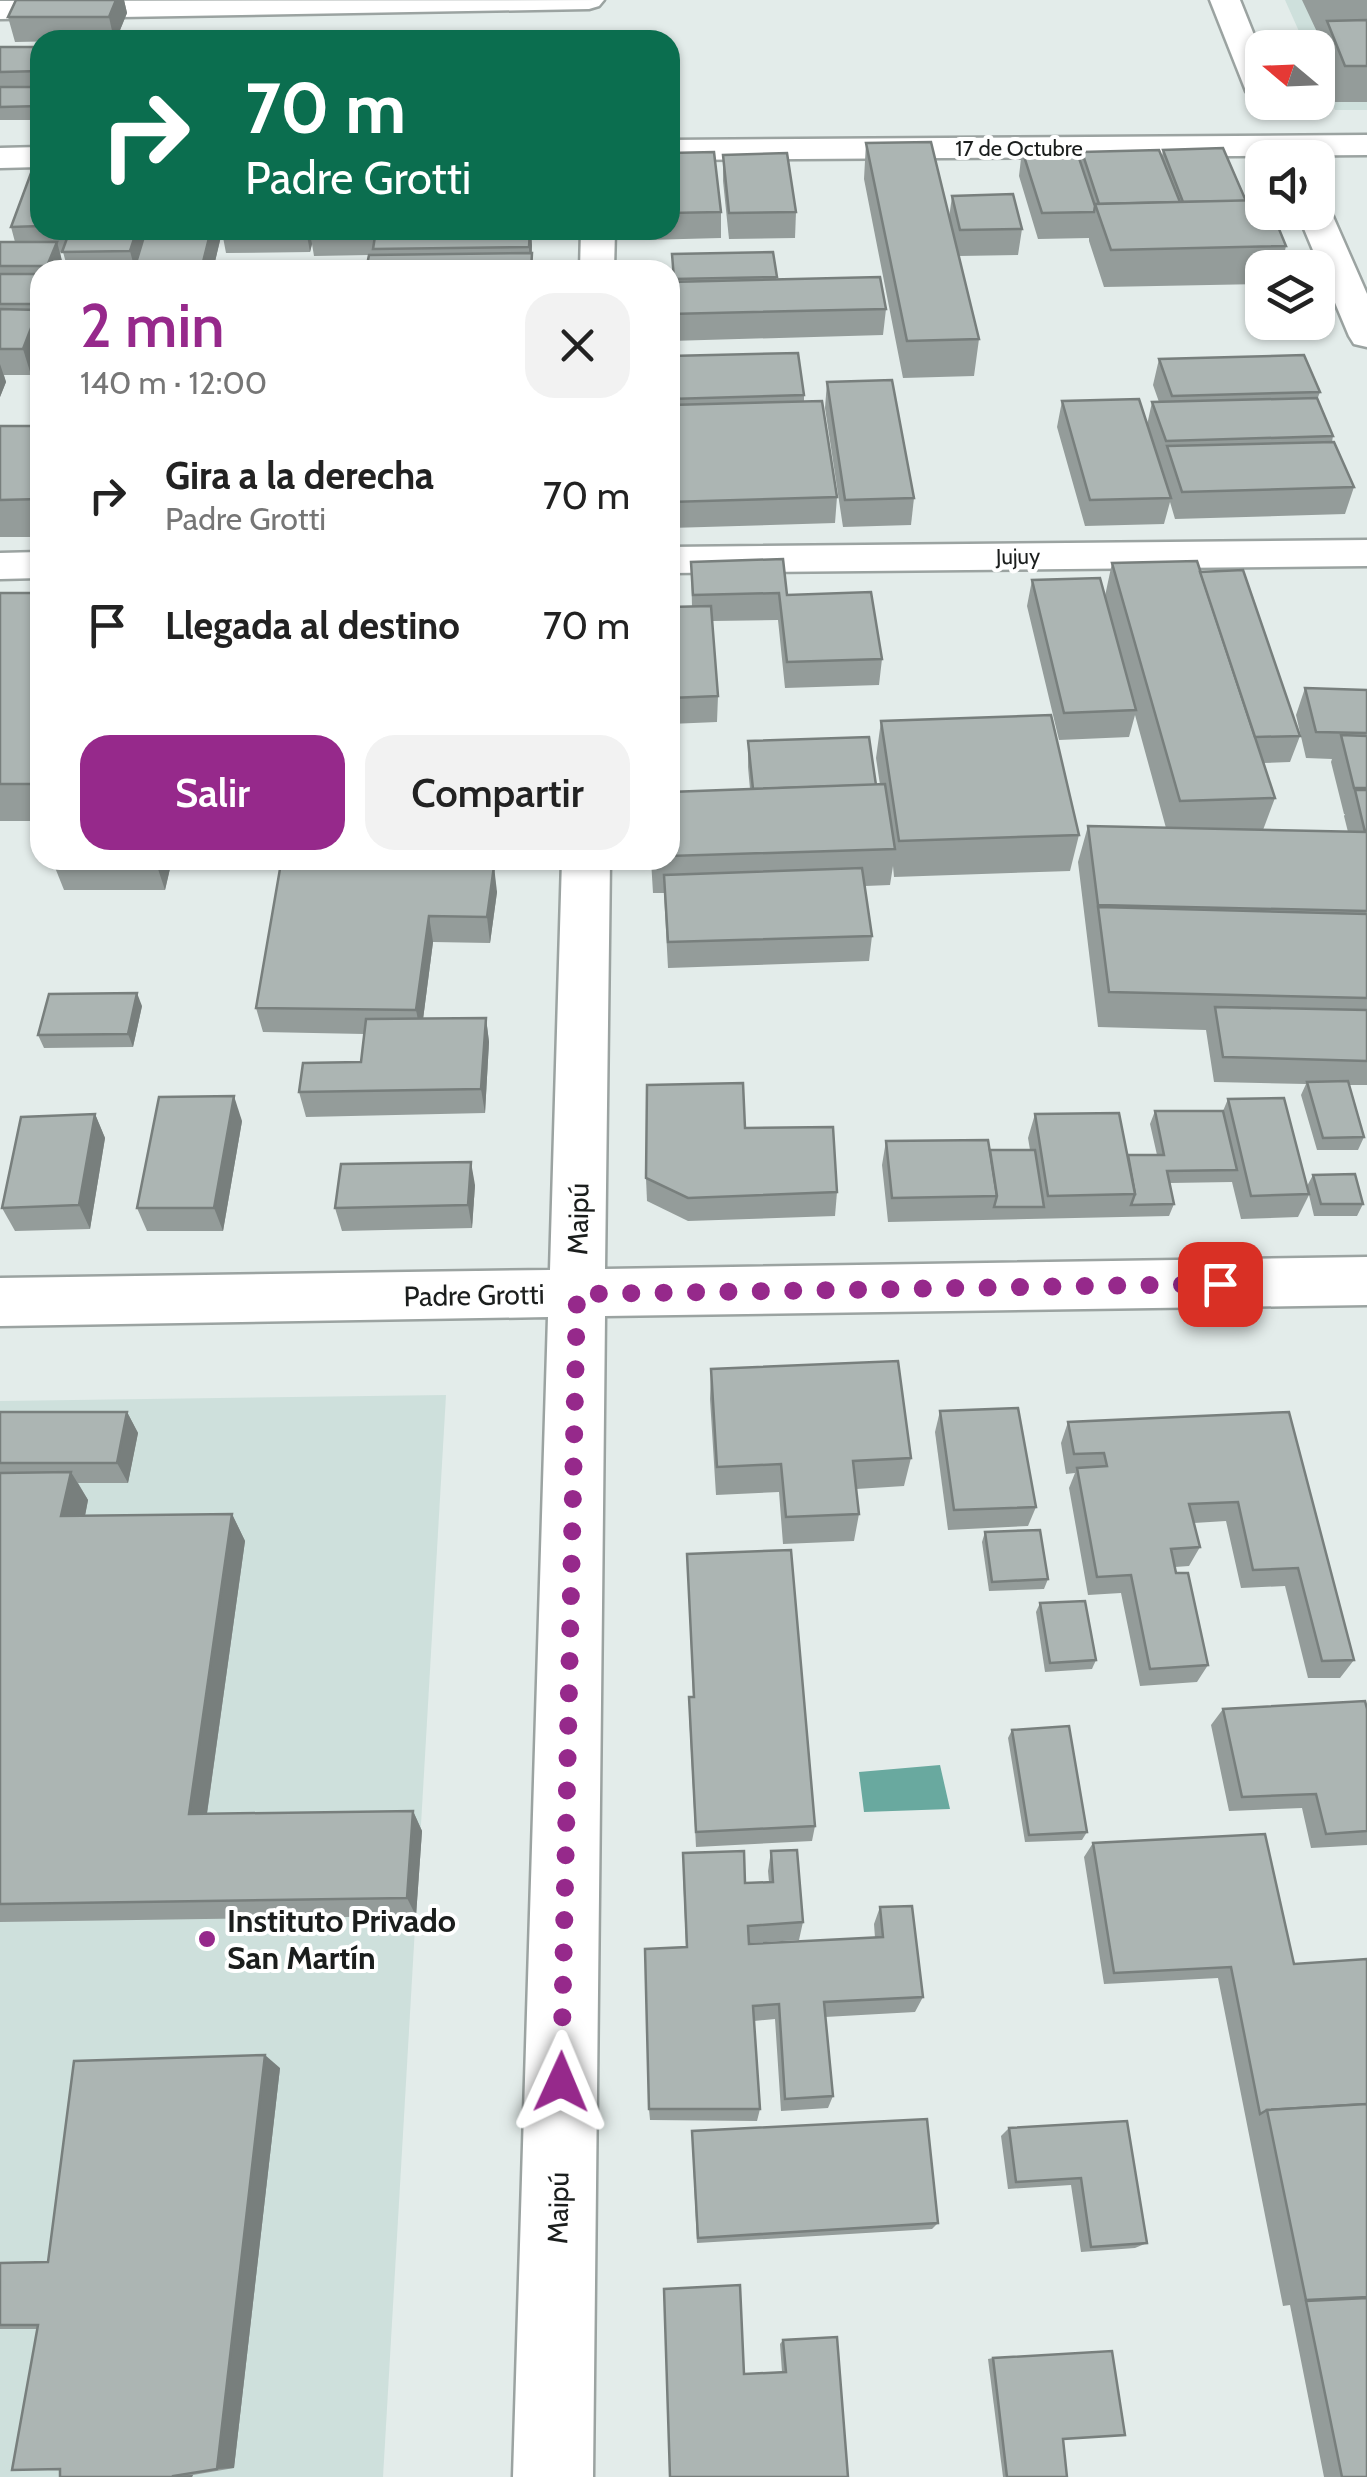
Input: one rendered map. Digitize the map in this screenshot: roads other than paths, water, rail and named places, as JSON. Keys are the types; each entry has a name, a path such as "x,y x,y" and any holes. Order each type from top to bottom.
{"street":[{"path":"1225,0 1245,49"},
{"path":"0,10 598,9"},
{"name":"17 de Octubre","path":"1335,147 1367,145"},
{"name":"17 de Octubre","path":"680,150 1245,151"},
{"path":"0,158 30,157"},
{"path":"1322,230 1367,336"},
{"name":"Jujuy","path":"680,560 1367,553"},
{"path":"0,566 30,565"},
{"name":"Maipú","path":"553,2477 586,870"},
{"name":"Padre Grotti","path":"0,1302 1367,1281"}],"place":[{"name":"Instituto Privado San Martín","path":"207,1939"}]}
